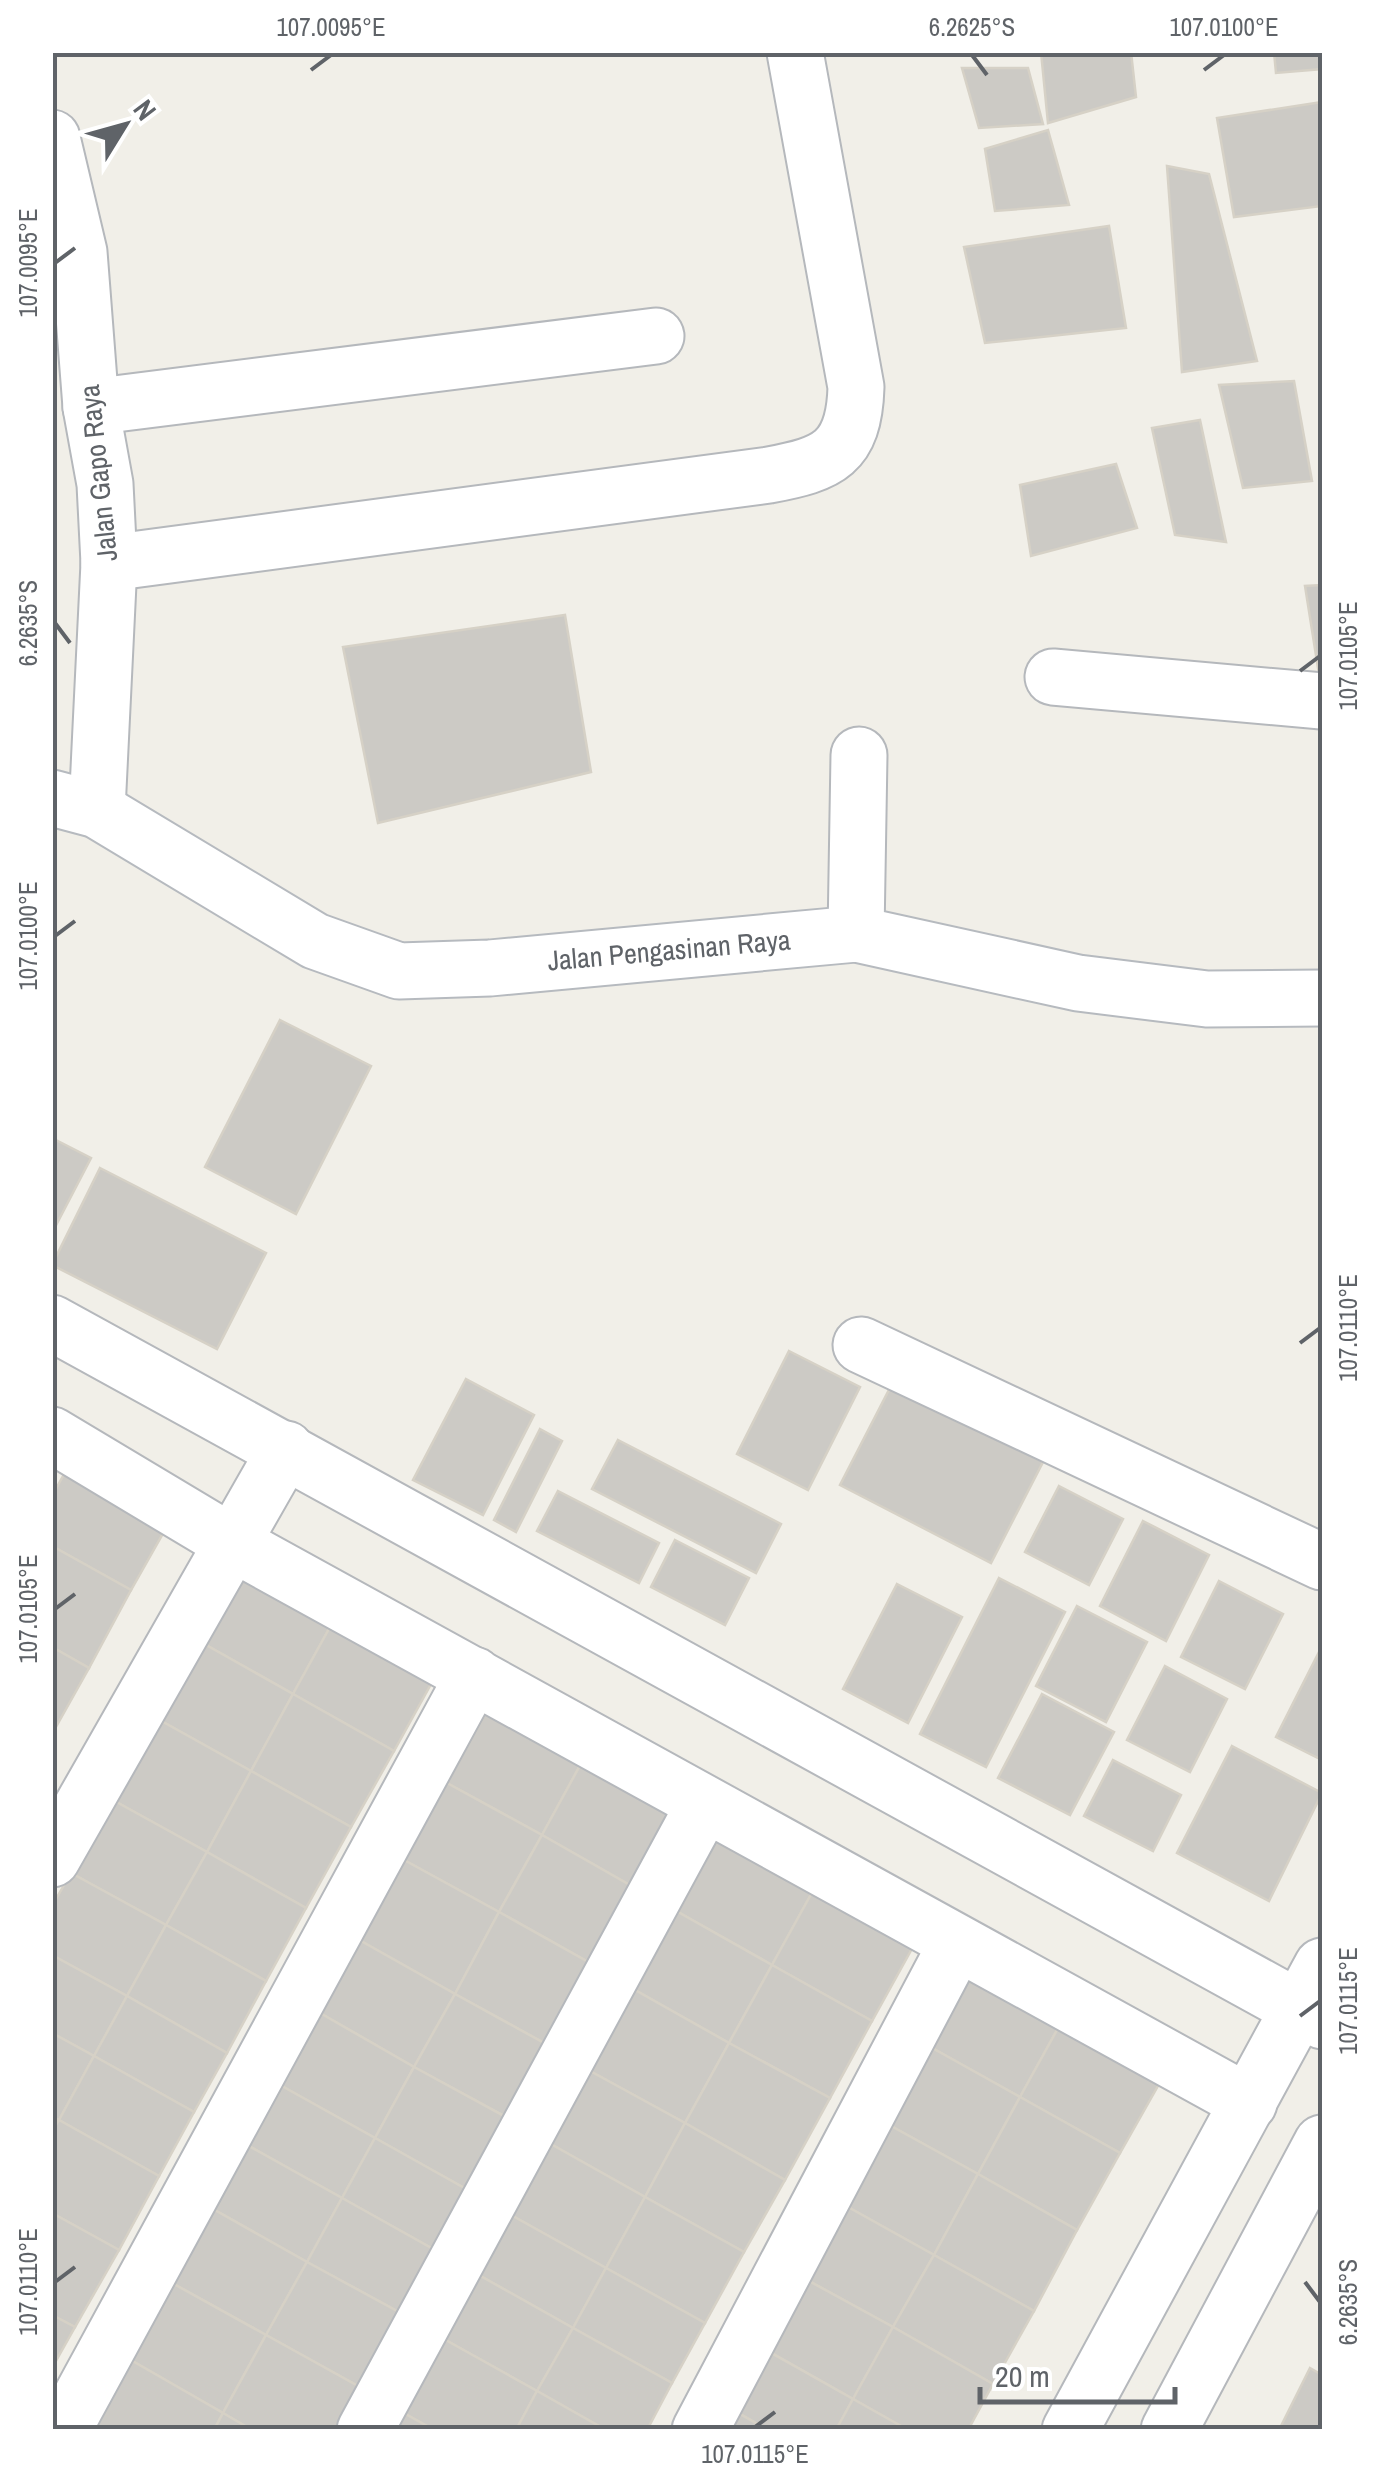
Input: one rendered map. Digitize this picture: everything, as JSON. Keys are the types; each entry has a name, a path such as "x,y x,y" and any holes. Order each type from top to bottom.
{"street":[{"path":"109,563 769,475 807,468 834,455 849,431 856,387 794,52"},
{"name":"Jalan Gapo Raya","path":"52,138 79,252 91,407 105,484 109,563 74,804"},
{"path":"91,407 656,336"},
{"path":"1054,678 1322,701"},
{"path":"856,934 859,755"},
{"name":"Jalan Pengasinan Raya","path":"74,804 314,941 399,971 490,968 856,934 1078,983 1207,999 1322,998"},
{"path":"52,1324 1315,1999 1250,2103 1070,2430"},
{"path":"861,1345 1322,1562"},
{"path":"52,1435 234,1544 956,1945 1250,2103"},
{"path":"52,1859 286,1448"},
{"path":"64,2430 474,1675"},
{"path":"366,2430 704,1805"},
{"path":"700,2430 956,1945"},
{"path":"1169,2430 1322,2143"}],"building":[{"path":"1041,52 1131,52 1136,97 1048,123"},
{"path":"1274,52 1322,52 1322,69 1276,73"},
{"path":"962,68 1028,68 1043,124 979,128"},
{"path":"1322,102 1322,206 1234,217 1217,118"},
{"path":"1048,130 1069,205 995,211 985,149"},
{"path":"1167,166 1209,174 1257,361 1182,372"},
{"path":"1109,226 1126,328 985,343 964,247"},
{"path":"1294,381 1312,481 1243,488 1219,385"},
{"path":"1200,420 1226,542 1175,535 1152,428"},
{"path":"1116,464 1137,528 1031,556 1020,485"},
{"path":"1322,585 1322,687 1321,687 1305,586"},
{"path":"565,615 591,772 378,823 343,647"},
{"path":"280,1020 371,1066 296,1214 205,1167"},
{"path":"52,1138 91,1158 52,1233"},
{"path":"100,1168 266,1253 217,1349 52,1265"},
{"path":"789,1351 860,1387 808,1490 737,1454"},
{"path":"466,1379 534,1415 483,1515 413,1480"},
{"path":"892,1384 1043,1462 991,1563 840,1485"},
{"path":"540,1429 562,1441 516,1532 494,1520"},
{"path":"618,1440 781,1524 756,1573 592,1489"},
{"path":"73,1458 174,1514 131,1590 52,1546 52,1496"},
{"path":"1059,1486 1123,1519 1089,1585 1025,1552"},
{"path":"558,1491 659,1543 639,1583 537,1531"},
{"path":"1143,1521 1209,1555 1166,1641 1100,1606"},
{"path":"675,1540 749,1578 725,1625 651,1587"},
{"path":"52,1546 131,1590 89,1668 52,1647"},
{"path":"241,1566 335,1618 293,1694 199,1641"},
{"path":"999,1578 1065,1612 986,1767 920,1734"},
{"path":"1219,1581 1283,1614 1245,1689 1181,1657"},
{"path":"897,1584 962,1617 908,1723 843,1689"},
{"path":"1077,1606 1147,1642 1106,1722 1036,1686"},
{"path":"335,1618 436,1675 394,1751 293,1694"},
{"path":"199,1641 293,1694 251,1771 156,1718"},
{"path":"1322,1646 1322,1760 1276,1737"},
{"path":"52,1647 89,1668 52,1734"},
{"path":"1165,1666 1227,1699 1190,1772 1127,1740"},
{"path":"293,1694 394,1751 351,1827 251,1771"},
{"path":"1042,1694 1114,1732 1070,1815 998,1778"},
{"path":"489,1707 583,1760 542,1835 447,1783"},
{"path":"156,1718 251,1771 207,1852 111,1799"},
{"path":"1232,1746 1322,1793 1269,1901 1177,1853"},
{"path":"583,1760 684,1815 642,1892 542,1835"},
{"path":"1113,1760 1181,1795 1153,1851 1084,1816"},
{"path":"251,1771 351,1827 306,1908 207,1852"},
{"path":"447,1783 542,1835 499,1912 404,1860"},
{"path":"111,1799 207,1852 166,1925 71,1873"},
{"path":"542,1835 642,1892 599,1968 499,1912"},
{"path":"719,1836 814,1889 772,1965 678,1912"},
{"path":"207,1852 306,1908 266,1981 166,1925"},
{"path":"404,1860 499,1912 455,1994 361,1941"},
{"path":"71,1873 166,1925 127,1996 52,1955 52,1906"},
{"path":"814,1889 914,1945 872,2021 772,1965"},
{"path":"499,1912 599,1968 555,2049 455,1994"},
{"path":"678,1912 772,1965 729,2043 635,1990"},
{"path":"166,1925 266,1981 227,2053 127,1996"},
{"path":"361,1941 455,1994 414,2067 320,2013"},
{"path":"52,1955 127,1996 94,2056 52,2033"},
{"path":"772,1965 872,2021 830,2098 729,2043"},
{"path":"968,1968 1062,2021 1020,2097 925,2044"},
{"path":"635,1990 729,2043 685,2123 590,2071"},
{"path":"455,1994 555,2049 515,2122 414,2067"},
{"path":"127,1996 227,2053 194,2112 94,2056"},
{"path":"320,2013 414,2067 375,2138 280,2085"},
{"path":"1062,2021 1163,2077 1120,2153 1020,2097"},
{"path":"52,2033 94,2056 59,2120 52,2117"},
{"path":"729,2043 830,2098 785,2180 685,2123"},
{"path":"925,2044 1020,2097 978,2174 882,2121"},
{"path":"94,2056 194,2112 159,2176 59,2120"},
{"path":"414,2067 515,2122 475,2194 375,2138"},
{"path":"590,2071 685,2123 645,2197 549,2143"},
{"path":"280,2085 375,2138 342,2198 247,2145"},
{"path":"1020,2097 1120,2153 1077,2230 978,2174"},
{"path":"59,2120 159,2176 119,2250 52,2213 52,2131"},
{"path":"882,2121 978,2174 934,2255 839,2202"},
{"path":"685,2123 785,2180 744,2252 645,2197"},
{"path":"375,2138 475,2194 442,2254 342,2198"},
{"path":"549,2143 645,2197 606,2268 511,2215"},
{"path":"247,2145 342,2198 307,2262 213,2209"},
{"path":"978,2174 1077,2230 1034,2311 934,2255"},
{"path":"645,2197 744,2252 705,2323 606,2268"},
{"path":"342,2198 442,2254 408,2317 307,2262"},
{"path":"839,2202 934,2255 893,2327 798,2275"},
{"path":"213,2209 307,2262 266,2335 172,2283"},
{"path":"52,2213 119,2250 75,2327 52,2315"},
{"path":"511,2215 606,2268 573,2328 477,2274"},
{"path":"934,2255 1034,2311 993,2384 893,2327"},
{"path":"307,2262 408,2317 367,2391 266,2335"},
{"path":"606,2268 705,2323 672,2383 573,2328"},
{"path":"477,2274 573,2328 537,2391 442,2338"},
{"path":"798,2275 893,2327 853,2399 759,2346"},
{"path":"172,2283 266,2335 223,2413 129,2359"},
{"path":"52,2315 75,2327 52,2368"},
{"path":"893,2327 993,2384 968,2430 908,2430 853,2399"},
{"path":"573,2328 672,2383 647,2430 606,2430 537,2391"},
{"path":"266,2335 367,2391 345,2430 252,2430 223,2413"},
{"path":"442,2338 537,2391 516,2430 434,2430 402,2412"},
{"path":"759,2346 853,2399 836,2430 768,2430 726,2406"},
{"path":"129,2359 223,2413 214,2430 90,2430"},
{"path":"1310,2368 1322,2375 1322,2430 1279,2430"},
{"path":"537,2391 606,2430 516,2430"},
{"path":"853,2399 908,2430 836,2430"},
{"path":"726,2406 768,2430 713,2430"},
{"path":"402,2412 434,2430 392,2430"},
{"path":"223,2413 252,2430 214,2430"}]}
